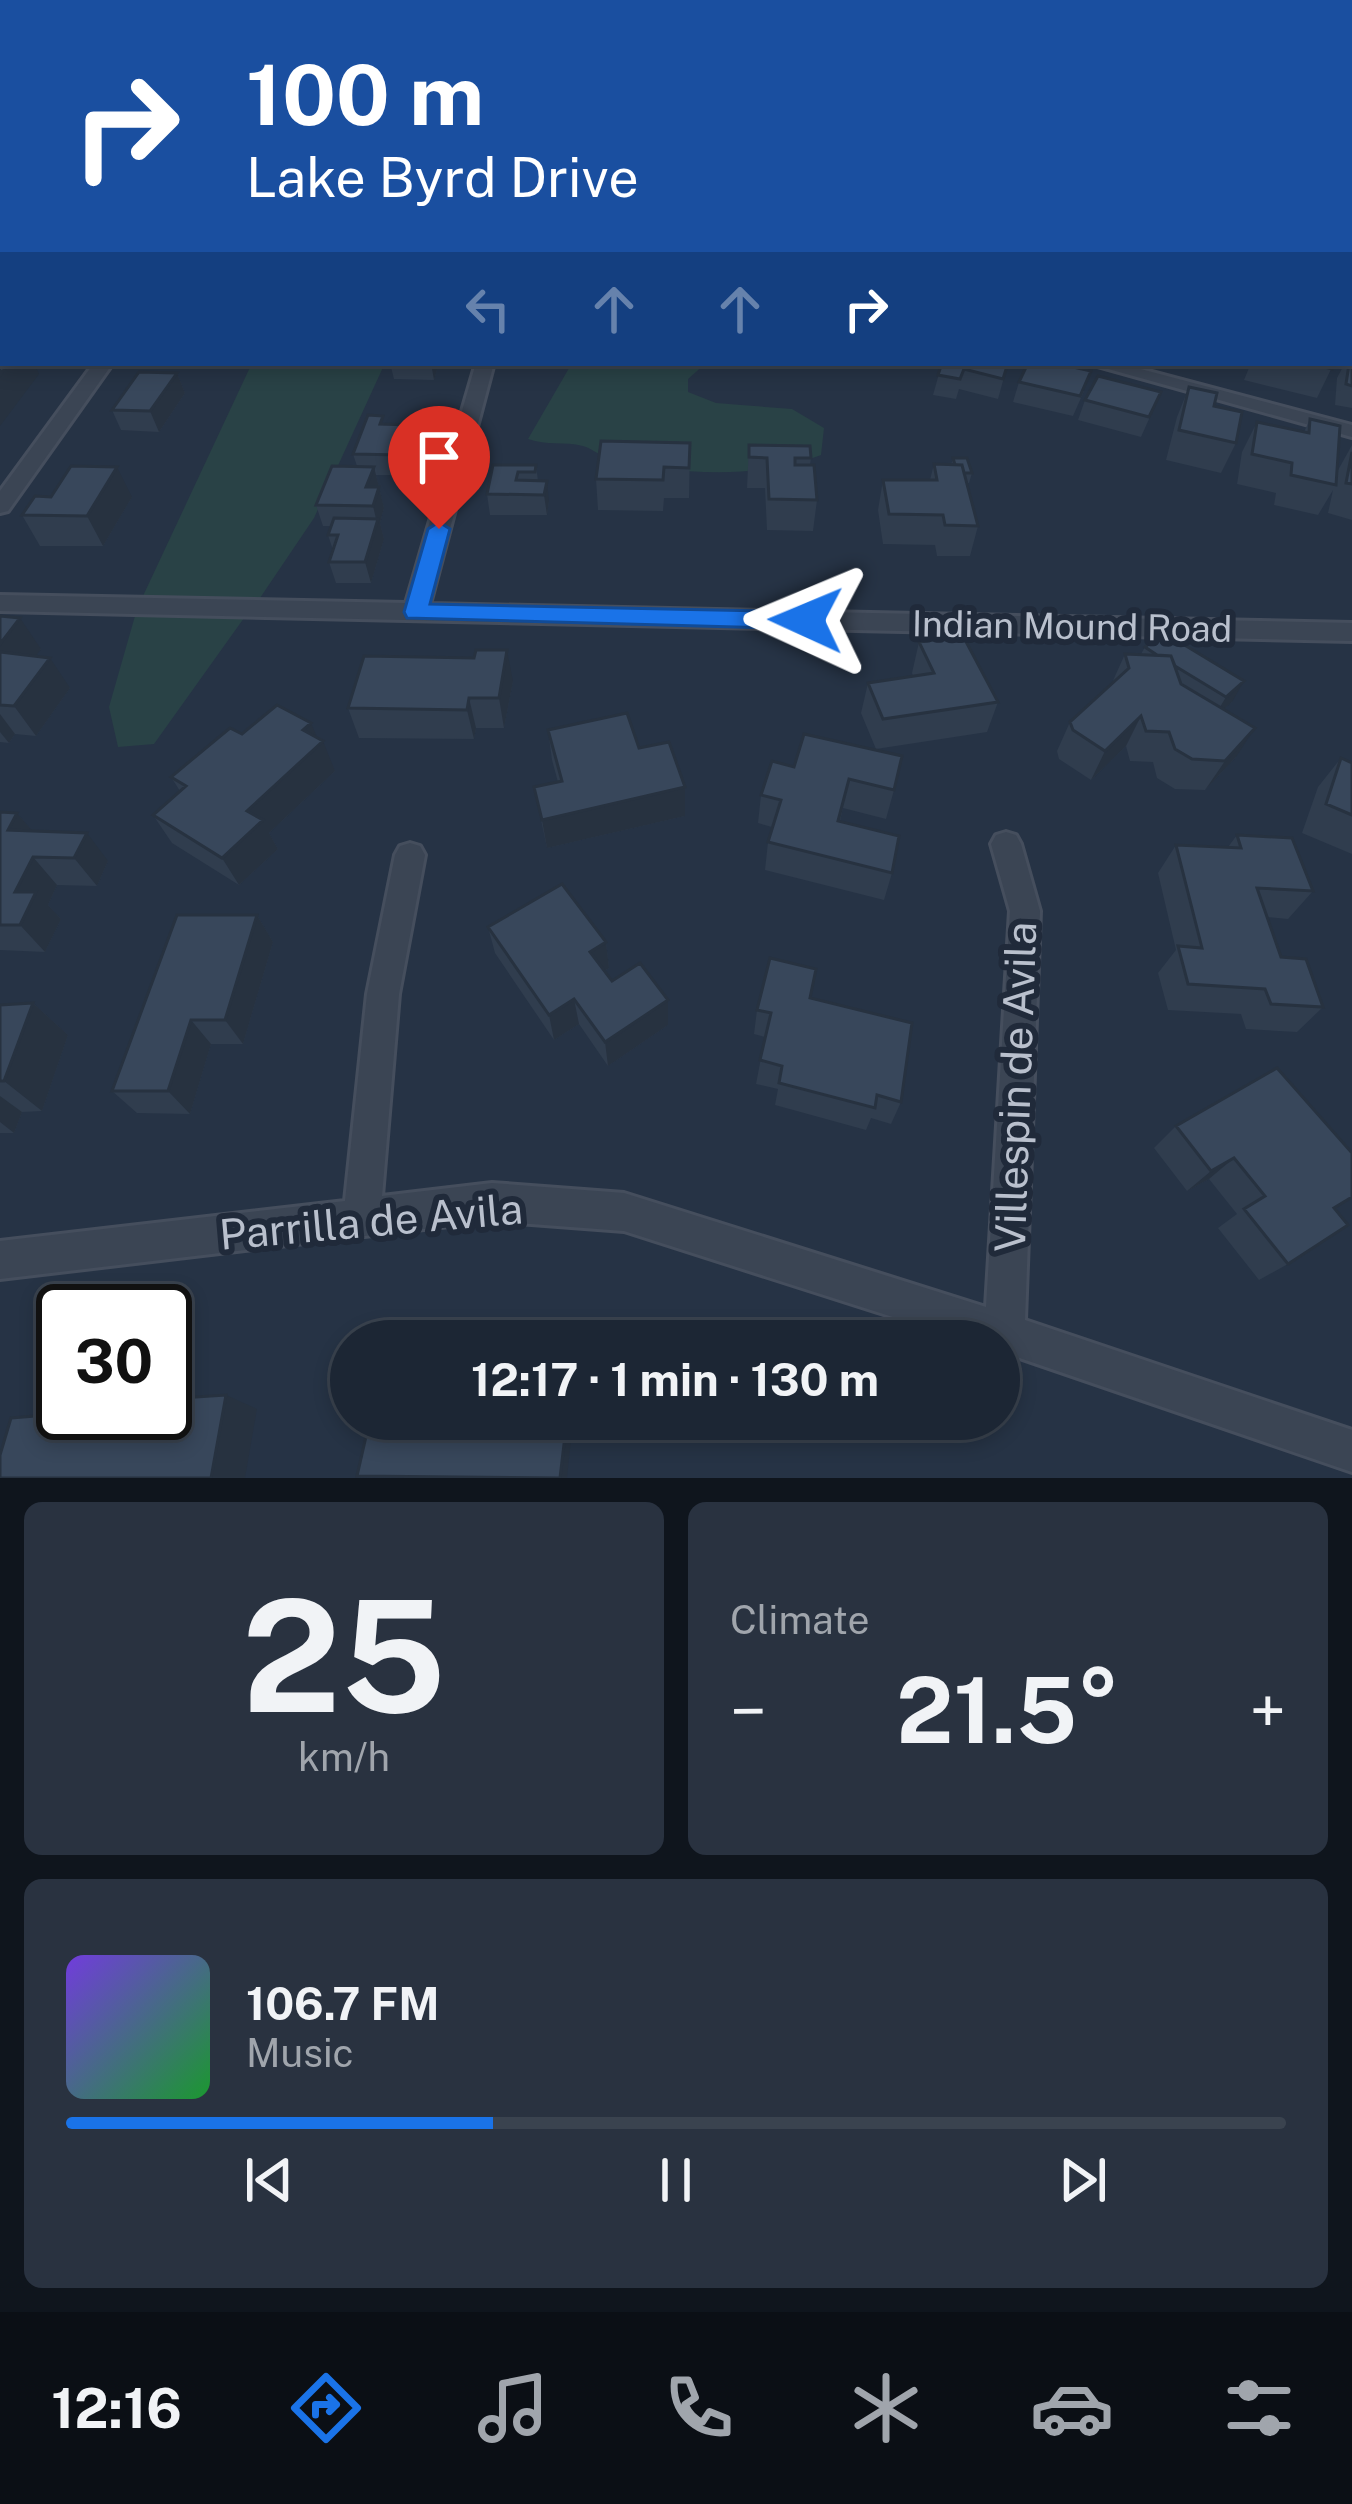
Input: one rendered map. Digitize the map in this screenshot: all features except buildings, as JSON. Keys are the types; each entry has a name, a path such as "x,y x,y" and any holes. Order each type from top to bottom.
{"street":[{"path":"0,506 102,366"},
{"path":"416,612 484,366"},
{"path":"1107,366 1352,431"},
{"name":"Indian Mound Road","path":"0,603 1352,632"},
{"name":"Villespin de Avila","path":"1006,844 1025,911 1006,1320"},
{"path":"362,1217 383,994 410,855"},
{"name":"Parrilla de Avila","path":"0,1260 492,1202 624,1212 964,1320"},
{"name":"Parrilla de Avila","path":"1020,1338 1352,1451"}],"green space":[{"path":"251,366 384,366 314,518 260,598 143,596"},
{"path":"570,366 703,366 688,379 688,392 716,403 792,409 824,428 821,455 743,471 660,468 608,458 586,447 528,439"},
{"path":"135,616 244,618 154,744 118,747 109,707"}],"route":[{"path":"439,529 416,612 806,620"}]}
